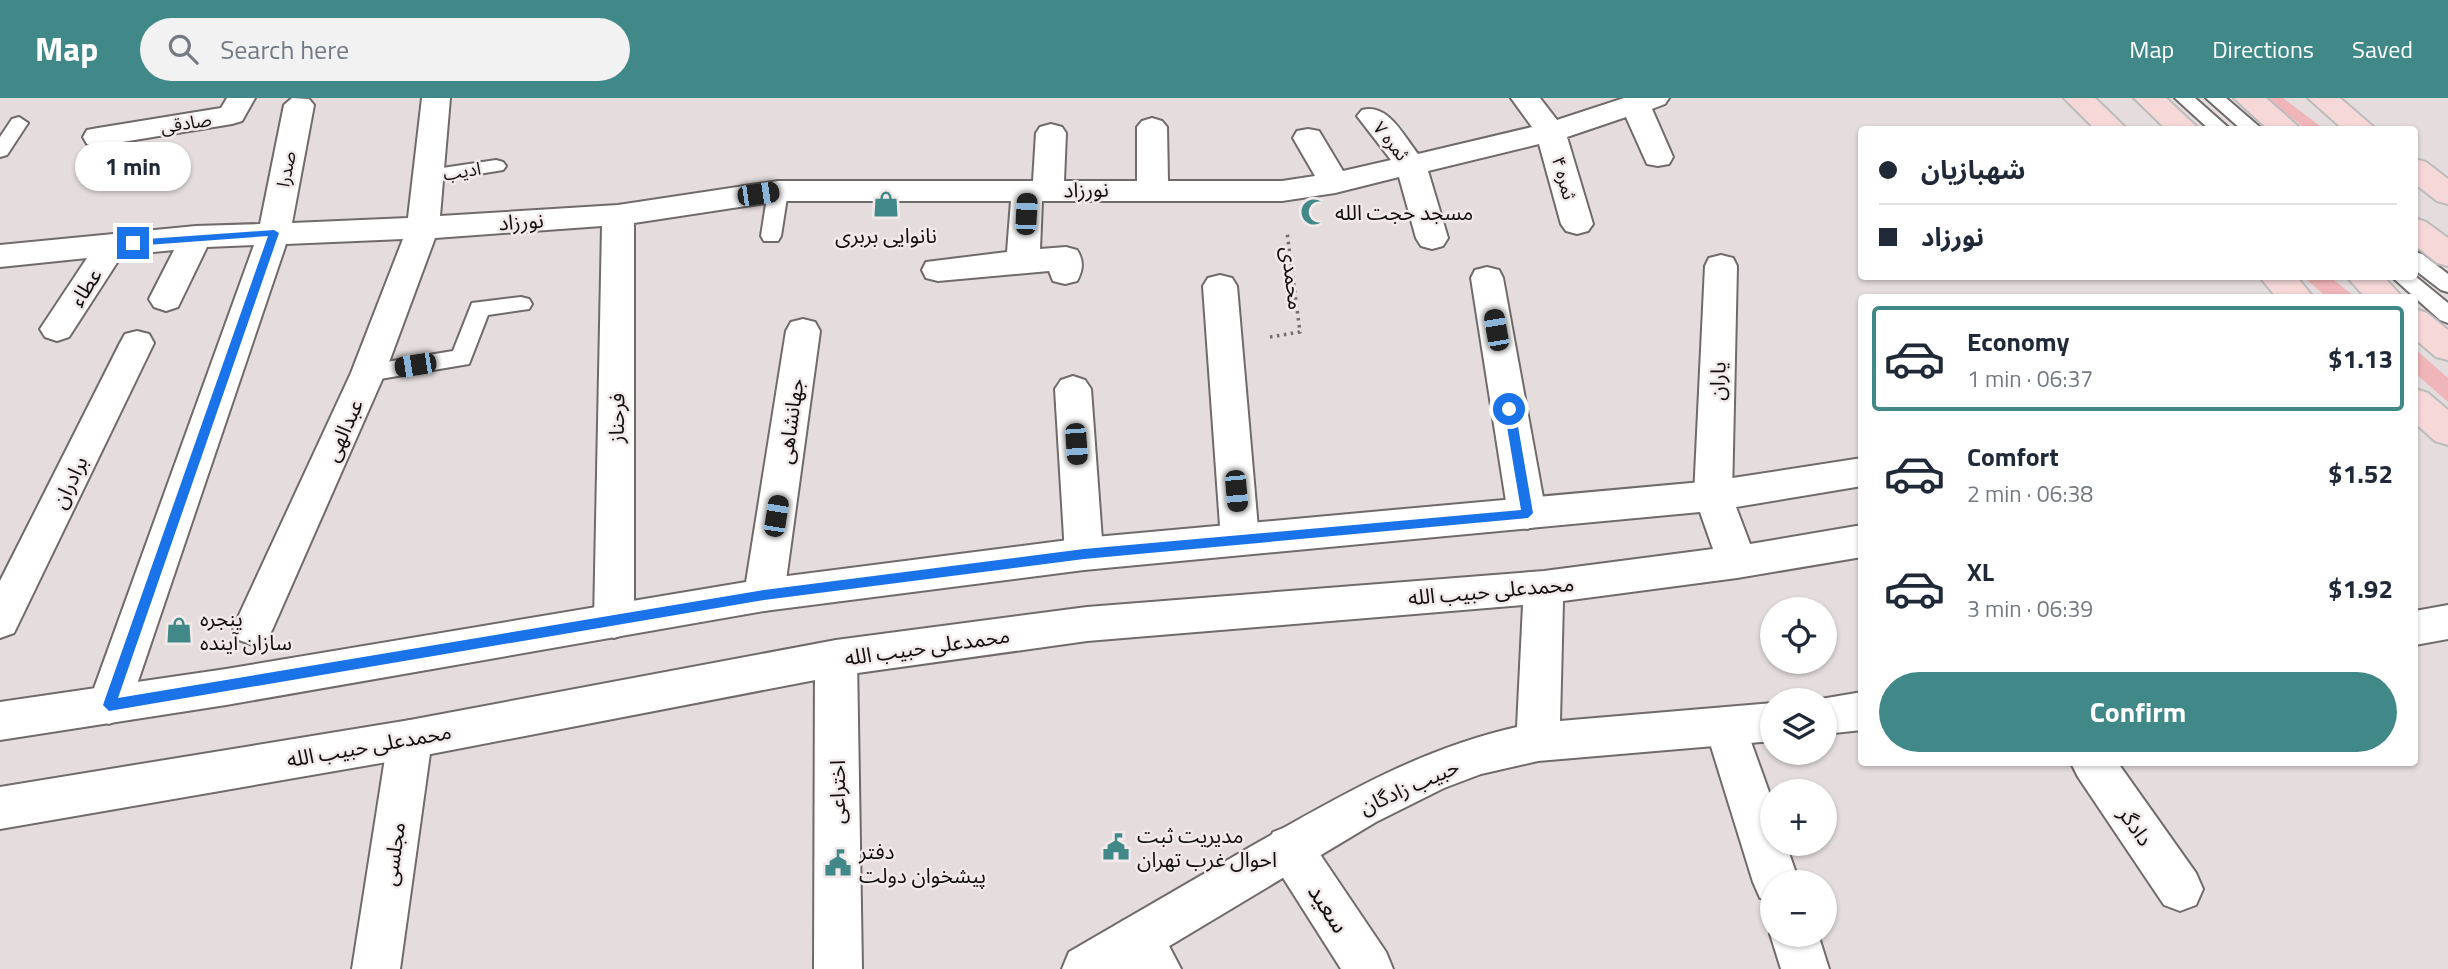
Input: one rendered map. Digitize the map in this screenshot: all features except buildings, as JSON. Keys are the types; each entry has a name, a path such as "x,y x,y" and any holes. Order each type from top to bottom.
{"main road":[{"path":"2078,98 2110,126"},
{"path":"2094,98 2117,126"},
{"path":"2148,98 2181,126"},
{"path":"2248,98 2283,126"},
{"path":"2322,98 2358,126"},
{"path":"2418,171 2448,194"},
{"path":"2418,231 2448,255"},
{"path":"2367,280 2382,294"},
{"path":"2418,323 2448,348"}],"street":[{"path":"423,228 436,98"},
{"path":"1525,98 1551,132"},
{"path":"1645,101 1658,157"},
{"name":"نورزاد","path":"0,256 196,237 423,228 618,215 778,191 1282,191 1335,183 1551,132 1592,107 1645,101"},
{"name":"صدرا","path":"109,705 274,233 299,105"},
{"name":"صادقی","path":"98,137 236,107"},
{"name":"ثمره ۷","path":"1372,116 1411,165"},
{"path":"1152,127 1153,190"},
{"name":"ثمره ۴","path":"1551,132 1577,224"},
{"path":"1023,262 1051,133"},
{"path":"1308,138 1335,183"},
{"path":"1411,165 1432,238"},
{"name":"فرحناز","path":"614,621 618,215"},
{"name":"عبدالهی","path":"253,628 369,373 423,228"},
{"path":"166,299 196,237"},
{"name":"عطاء","path":"57,329 112,245"},
{"path":"938,270 1066,258 1065,273"},
{"name":"یاران","path":"1713,496 1721,266"},
{"path":"1487,278 1528,513"},
{"path":"1220,286 1240,540"},
{"name":"جهانشاهی","path":"764,595 803,331"},
{"name":"برادران","path":"0,621 137,343"},
{"path":"1073,389 1084,554"},
{"path":"0,721 764,595 1084,554 1713,496 1858,472"},
{"path":"1713,496 1737,562"},
{"name":"محمدعلی حبیب الله","path":"0,808 410,738 836,658 1087,624 1544,587 1737,562 1858,542"},
{"path":"1538,742 1544,587"},
{"path":"2418,627 2448,622"},
{"name":"اختراعی","path":"836,658 838,969"},
{"path":"1837,714 1858,711"},
{"name":"حبیب زادگان","path":"1086,969 1148,953 1289,847 1360,807 1430,773 1481,755 1538,742 1760,723"},
{"path":"1726,727 1772,870"},
{"name":"مجلسی","path":"376,969 410,738"},
{"name":"دادگر","path":"2095,766 2180,889"},
{"name":"سعید","path":"1289,847 1370,969"},
{"path":"1798,947 1805,969"}],"lane":[{"path":"2184,98 2217,126"},
{"path":"2215,98 2249,126"},
{"path":"0,151 19,123"},
{"name":"ادیب","path":"429,176 496,166"},
{"path":"771,236 778,191"},
{"path":"2418,261 2448,285"},
{"path":"2406,280 2448,315"},
{"path":"369,373 461,358 480,308 521,304"}],"path":[{"name":"محمدی","path":"1224,344 1300,332 1282,191"}],"shaded area":[{"path":"2266,98 2283,98 2320,126 2302,126"},
{"path":"2307,280 2334,280 2351,294 2323,294"},
{"path":"2418,352 2448,378 2448,402 2418,376"}],"place":[{"name":"نانوایی بربری","path":"886,204"},
{"name":"مسجد حجت الله","path":"1314,212"},
{"name":"پنجره سازان آینده","path":"179,630"},
{"name":"مدیریت ثبت احوال غرب تهران","path":"1116,847"},
{"name":"دفتر پیشخوان دولت","path":"838,863"}],"route":[{"path":"133,243 274,233 109,705 764,595 1084,554 1528,513 1509,409"}]}
